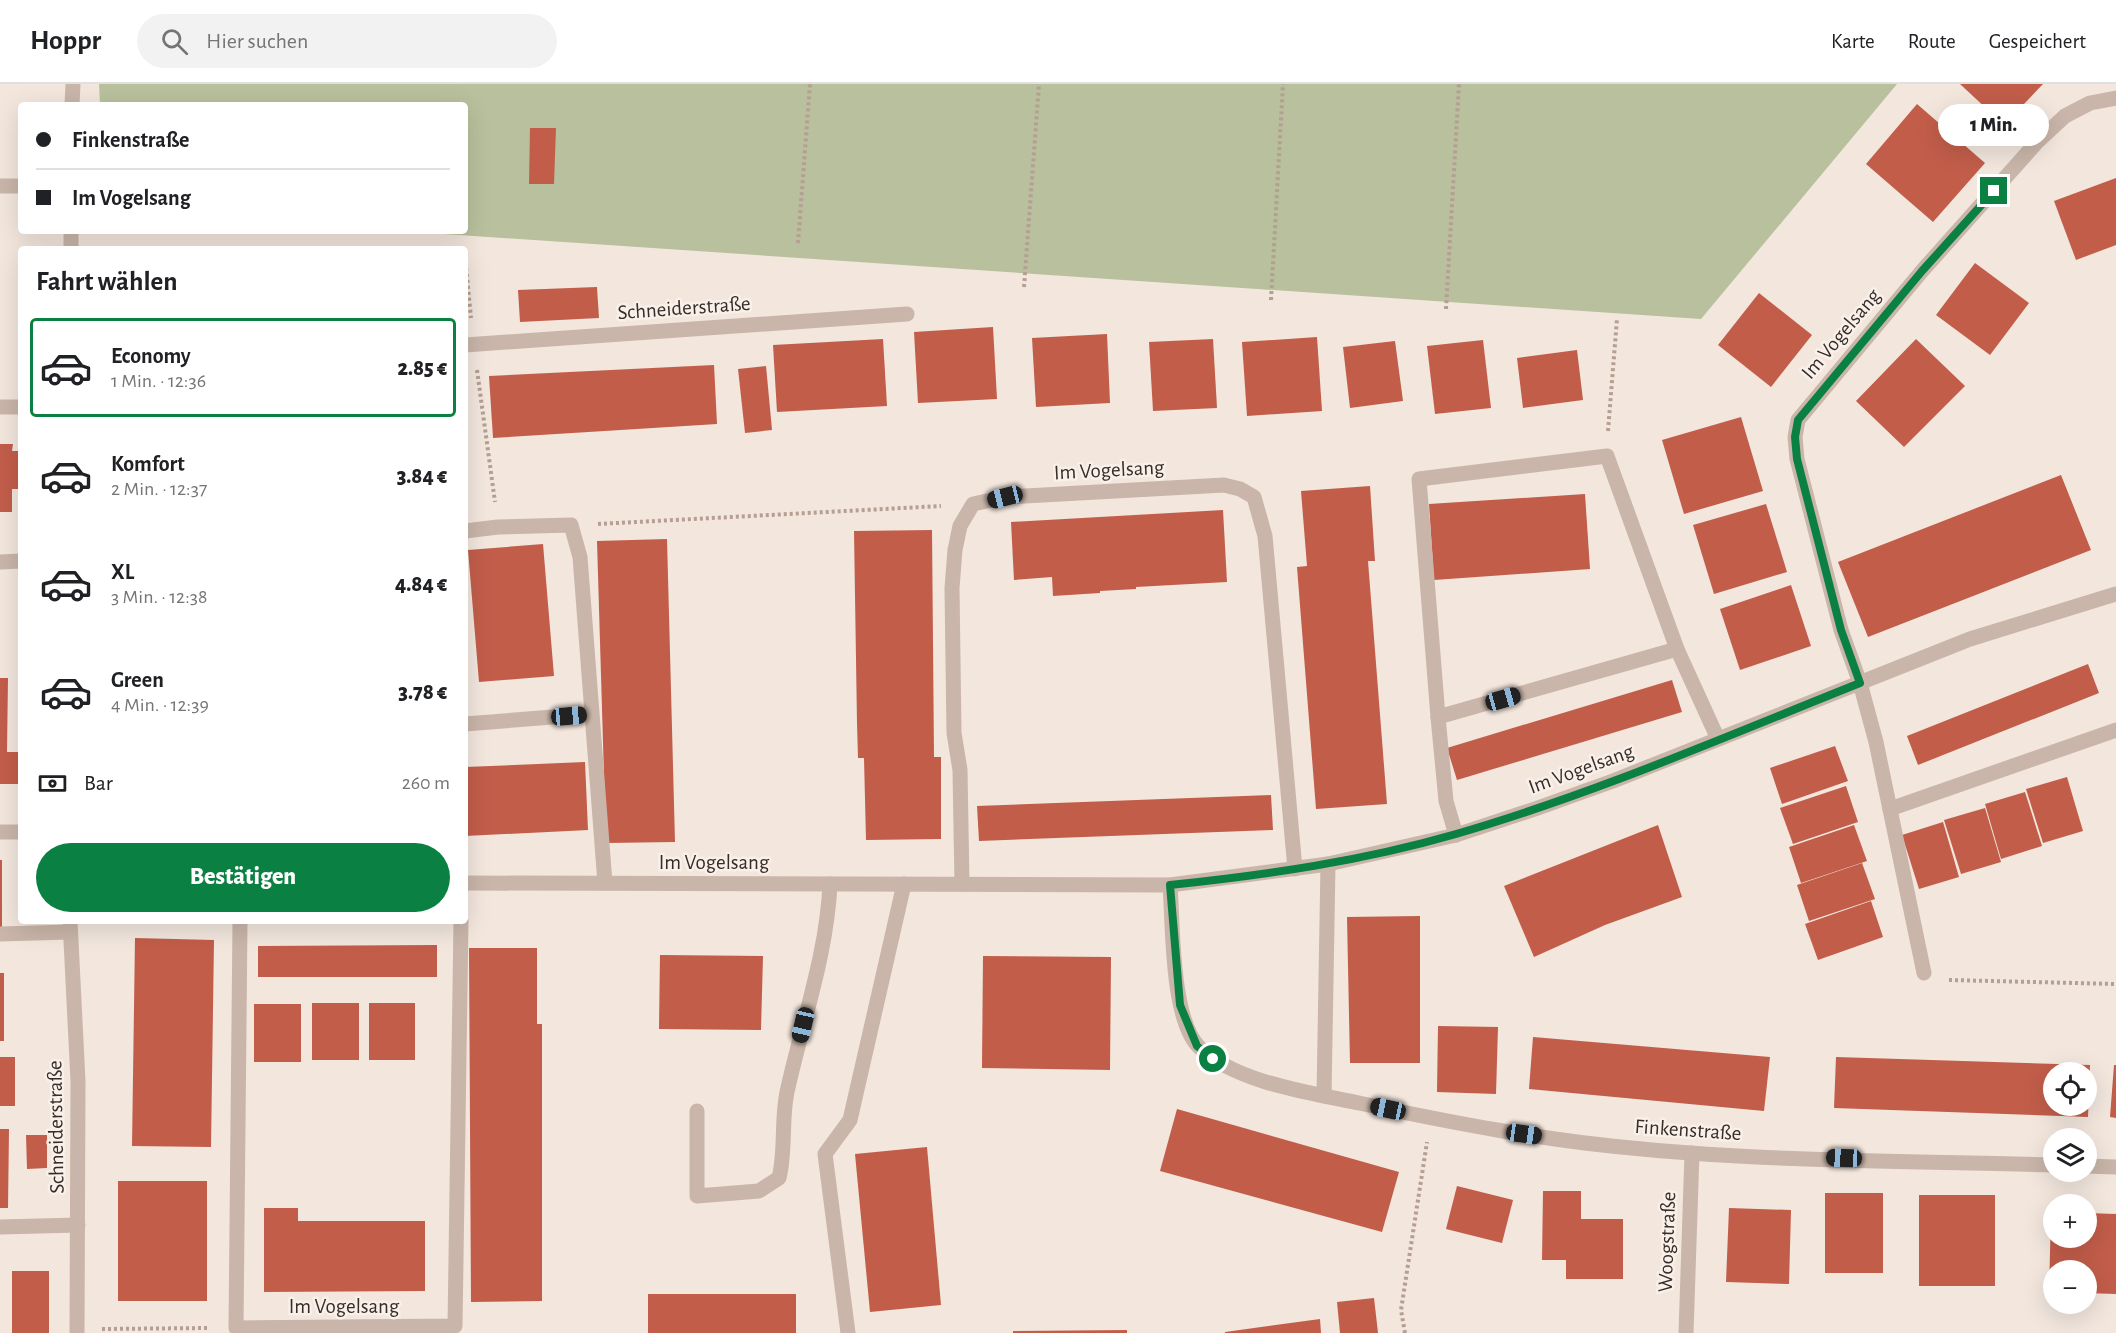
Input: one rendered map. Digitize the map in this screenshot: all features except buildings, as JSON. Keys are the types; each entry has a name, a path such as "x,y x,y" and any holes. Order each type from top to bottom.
{"street":[{"path":"72,84 72,102"},
{"name":"Im Vogelsang","path":"1923,973 1876,742 1860,683 1841,630 1797,459 1795,437 1798,420 1922,271 2037,142 2065,116 2090,104 2116,98"},
{"path":"0,186 18,186"},
{"name":"Schneiderstraße","path":"469,344 907,314"},
{"path":"0,407 18,407"},
{"path":"1456,835 1446,801 1437,717 1419,479 1606,456 1677,649 1718,739"},
{"name":"Im Vogelsang","path":"973,504 1005,497 1224,485 1240,489 1254,497 1265,536 1295,869"},
{"path":"962,884 960,770 954,732 951,588 960,526 973,504"},
{"path":"468,531 498,526 570,525 580,557 604,883"},
{"path":"0,562 18,561"},
{"name":"Im Vogelsang","path":"468,883 1170,885 1328,864 1456,835 1613,781 1970,639 2116,594"},
{"path":"1437,717 1677,649"},
{"path":"468,724 590,714"},
{"path":"1890,809 2116,730"},
{"path":"0,832 18,832"},
{"path":"1324,1096 1328,864"},
{"path":"697,1111 697,1196 759,1191 779,1178 784,1156 787,1095 825,932 830,884"},
{"path":"848,1333 825,1154 850,1120 904,884"},
{"name":"Finkenstraße","path":"1170,885 1179,996 1185,1021 1197,1046 1234,1070 1324,1096 1431,1118 1592,1144 1692,1153 2043,1165"},
{"path":"236,1328 240,924"},
{"name":"Im Vogelsang","path":"236,1328 455,1326 460,924"},
{"path":"0,934 70,927"},
{"name":"Schneiderstraße","path":"70,927 78,1081 77,1331"},
{"name":"Woogstraße","path":"1686,1333 1692,1153"},
{"path":"2097,1166 2116,1167"},
{"path":"0,1227 78,1226"}],"path":[{"path":"798,243 810,84"},
{"path":"1024,286 1039,84"},
{"path":"1270,300 1283,84"},
{"path":"1446,309 1459,84"},
{"path":"1606,456 1617,319"},
{"path":"468,322 469,344 498,526"},
{"path":"570,525 973,504"},
{"path":"1923,973 1955,981 2116,984"},
{"path":"1405,1333 1401,1310 1431,1118"},
{"path":"77,1331 236,1328"}],"green space":[{"path":"99,84 1897,84 1701,319 444,234 468,234 468,102 100,102"}],"route":[{"path":"1213,1059 1197,1046 1180,1005 1170,885 1233,879 1328,864 1456,835 1613,781 1860,683 1841,630 1797,459 1795,437 1798,420 1812,400 1922,271 1994,191"}]}
